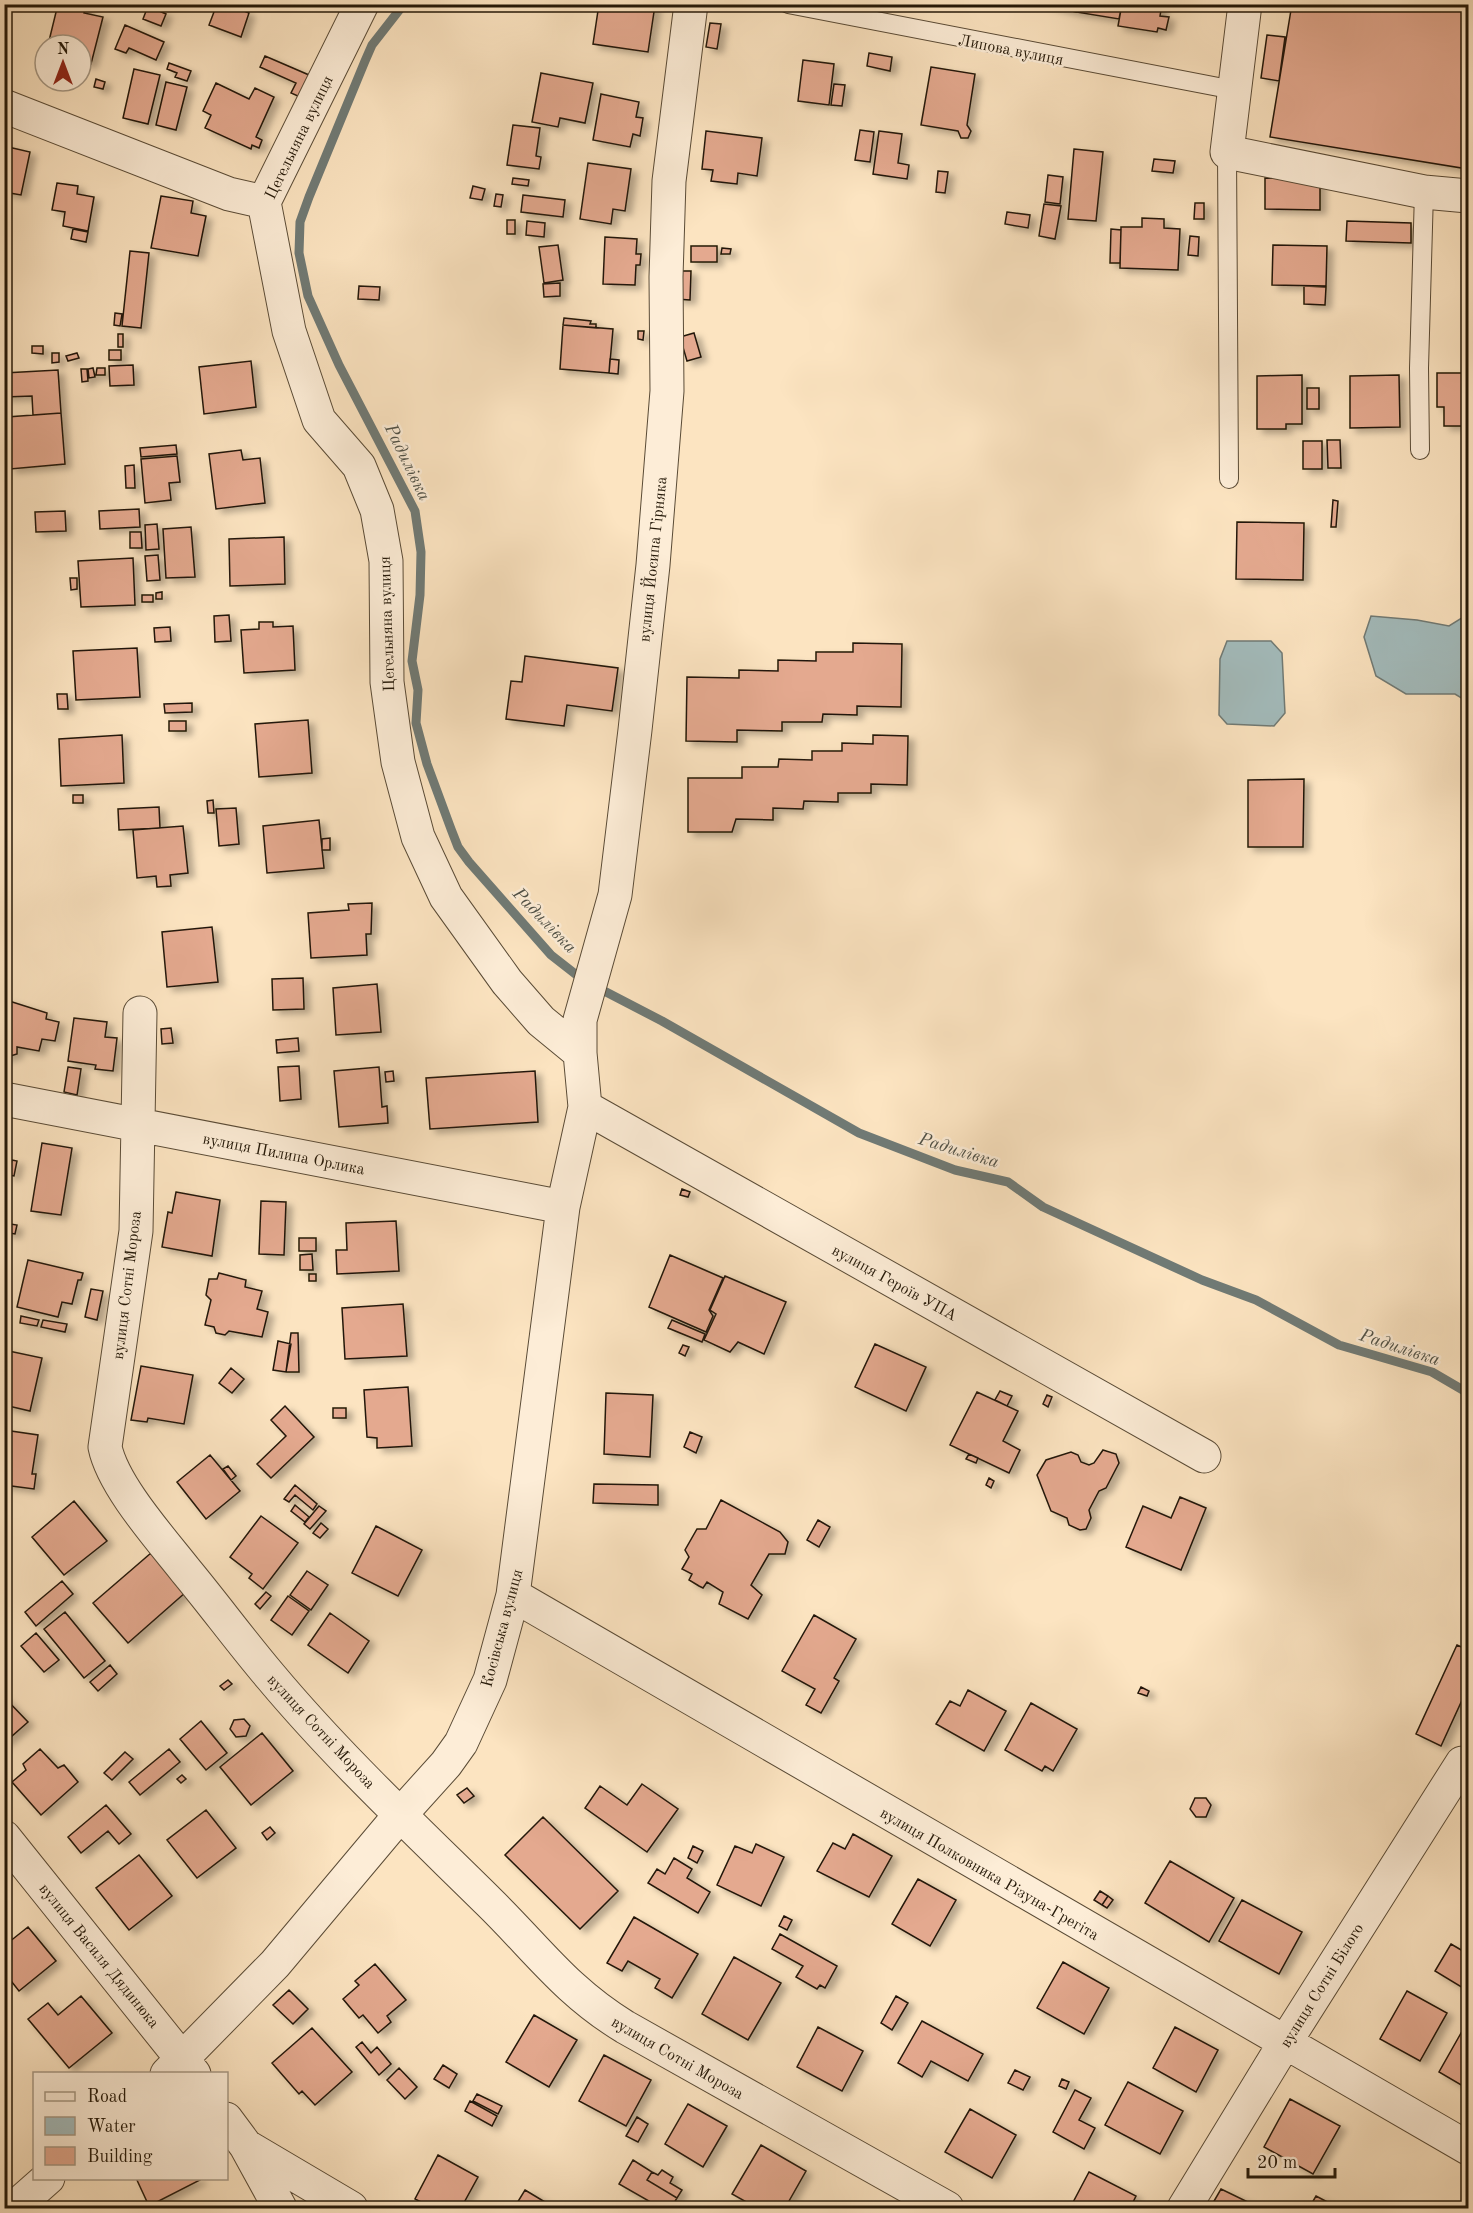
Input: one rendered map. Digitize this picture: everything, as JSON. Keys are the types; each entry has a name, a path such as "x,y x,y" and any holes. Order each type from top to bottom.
{"street":[{"name":"Цегельняна вулиця","path":"362,4 264,202 289,331 319,420 359,466 377,510 386,561 387,682 398,762 418,837 446,897 507,982 541,1021 580,1053"},
{"name":"вулиця Йосипа Гірняка","path":"585,1107 580,1053 580,1020 615,895 653,565 667,391 666,277 669,181 691,4"},
{"path":"1245,4 1227,152 1424,192 1468,196"},
{"path":"4,106 229,194 264,202"},
{"name":"вулиця Сотні Мороза","path":"140,1013 136,1231 105,1430 107,1455 137,1507 273,1679 400,1815 491,1903 544,1962 603,2014 947,2208"},
{"name":"вулиця Пилипа Орлика","path":"4,1099 563,1207"},
{"name":"Косівська вулиця","path":"182,2068 275,1964 400,1815 446,1764 461,1743 490,1680 513,1595 563,1207 585,1107"},
{"name":"вулиця Героїв УПА","path":"585,1107 1204,1456"},
{"name":"вулиця Полковника Різуна-Грегіта","path":"513,1595 1284,2044 1468,2148"},
{"name":"вулиця Сотні Білого","path":"1184,2208 1284,2044 1462,1763"},
{"name":"вулиця Василя Дядинюка","path":"4,1837 182,2068"},
{"path":"228,2122 246,2146 280,2208"},
{"path":"246,2146 351,2208"},
{"path":"14,2208 46,2180"}],"lane":[{"name":"Липова вулиця","path":"788,4 1234,90"},
{"path":"1227,152 1229,479"},
{"path":"1420,450 1419,368 1424,192"}],"water":[{"path":"1468,614 1468,702 1455,694 1406,694 1376,676 1364,637 1371,616 1417,620 1449,626"},
{"path":"1227,641 1271,641 1282,653 1285,713 1274,726 1227,724 1219,715 1220,659"}],"building":[{"path":"58,4 86,4 84,13 103,17 93,56 93,33 51,33"},
{"path":"217,4 227,4 249,13 241,37 209,25"},
{"path":"599,4 655,5 648,52 593,44"},
{"path":"835,4 864,4 863,10"},
{"path":"1045,4 1078,4 1076,12"},
{"path":"1078,4 1122,4 1119,19 1076,12"},
{"path":"1122,4 1162,4 1160,16 1169,17 1166,30 1158,28 1157,32 1118,26"},
{"path":"1292,4 1433,4 1468,10 1468,169 1270,137"},
{"path":"148,6 166,14 161,26 143,19"},
{"path":"710,23 721,24 717,49 706,47"},
{"path":"125,25 164,42 156,60 129,48 126,53 115,49"},
{"path":"1267,35 1285,37 1279,81 1261,78"},
{"path":"869,53 892,57 890,71 867,66"},
{"path":"265,56 309,75 300,97 291,93 296,83 260,67"},
{"path":"803,60 834,64 829,105 798,101"},
{"path":"169,63 191,71 187,81 175,77 177,73 167,69"},
{"path":"931,67 975,74 967,125 971,131 968,138 961,138 958,131 921,125"},
{"path":"134,69 160,75 148,124 123,118"},
{"path":"541,73 593,83 585,123 560,118 558,127 532,122"},
{"path":"96,79 105,82 103,89 94,87"},
{"path":"166,82 187,87 176,130 156,125"},
{"path":"216,83 249,99 255,88 274,97 256,137 262,140 259,148 252,145 251,149 205,128 211,115 203,111"},
{"path":"834,84 845,85 842,106 831,105"},
{"path":"601,94 639,102 636,117 643,118 640,136 633,134 630,147 593,140"},
{"path":"513,125 540,128 536,156 541,157 539,169 507,165"},
{"path":"860,130 874,132 870,162 855,160"},
{"path":"706,131 762,138 757,176 738,173 737,184 711,181 713,170 702,169"},
{"path":"879,131 902,134 898,163 909,165 907,179 873,174"},
{"path":"4,146 30,152 21,195 4,192"},
{"path":"1074,149 1103,152 1096,221 1068,219"},
{"path":"1154,159 1175,161 1173,173 1152,171"},
{"path":"588,163 631,169 625,211 613,209 611,224 580,219"},
{"path":"938,171 948,172 945,193 936,192"},
{"path":"1048,175 1063,177 1060,204 1045,202"},
{"path":"513,178 529,180 528,186 512,184"},
{"path":"1265,178 1320,179 1320,210 1265,209"},
{"path":"57,183 78,186 77,194 94,197 88,231 63,226 65,212 52,210"},
{"path":"473,186 485,189 482,200 470,198"},
{"path":"496,194 503,195 501,207 494,206"},
{"path":"523,195 565,200 563,217 521,212"},
{"path":"161,196 193,201 191,213 206,216 198,256 151,248"},
{"path":"1195,203 1204,203 1204,219 1194,219"},
{"path":"1044,204 1061,206 1055,239 1039,236"},
{"path":"1007,212 1030,215 1028,228 1005,224"},
{"path":"1142,218 1164,219 1164,228 1180,229 1178,270 1120,268 1121,227 1142,227"},
{"path":"507,220 515,220 515,234 507,234"},
{"path":"527,221 545,223 544,237 526,235"},
{"path":"1347,221 1411,223 1411,243 1346,241"},
{"path":"73,229 88,232 86,242 71,239"},
{"path":"1111,229 1121,230 1120,263 1110,263"},
{"path":"1190,236 1199,237 1198,256 1188,255"},
{"path":"605,237 637,239 636,254 641,254 640,265 636,265 635,285 603,284"},
{"path":"558,245 563,280 544,283 539,247"},
{"path":"1273,245 1327,246 1326,286 1272,285"},
{"path":"691,246 717,246 717,262 691,262"},
{"path":"722,248 731,249 730,254 721,254"},
{"path":"130,251 149,253 141,328 122,326"},
{"path":"677,271 691,271 690,300 676,299"},
{"path":"560,283 560,296 544,297 543,284"},
{"path":"359,286 380,287 379,300 358,299"},
{"path":"1304,286 1326,287 1325,305 1304,304"},
{"path":"115,313 122,314 120,326 114,325"},
{"path":"564,318 591,321 590,324 596,324 596,328 563,325"},
{"path":"563,325 613,329 609,373 560,369"},
{"path":"638,331 644,331 643,340 638,339"},
{"path":"694,333 701,357 687,361 680,337"},
{"path":"118,334 123,334 123,347 118,347"},
{"path":"32,346 43,346 43,354 32,353"},
{"path":"109,350 121,350 121,360 109,360"},
{"path":"52,353 59,353 59,362 52,363"},
{"path":"77,353 79,358 68,361 66,356"},
{"path":"610,359 619,360 618,374 609,373"},
{"path":"251,361 256,407 204,414 199,367"},
{"path":"133,365 134,385 110,386 109,366"},
{"path":"93,368 95,377 89,378 88,369"},
{"path":"97,368 105,368 105,375 96,375"},
{"path":"81,369 87,369 88,381 82,382"},
{"path":"58,370 61,413 33,415 32,396 4,397 4,373"},
{"path":"1437,373 1468,373 1468,426 1444,426 1444,407 1437,407"},
{"path":"1302,375 1302,424 1286,424 1286,429 1257,429 1257,376"},
{"path":"1399,375 1400,427 1350,428 1350,376"},
{"path":"1307,388 1319,388 1319,409 1307,409"},
{"path":"61,413 65,464 10,469 7,417"},
{"path":"1327,440 1340,440 1341,468 1328,468"},
{"path":"1303,441 1322,441 1322,469 1303,469"},
{"path":"176,445 177,454 141,457 140,448"},
{"path":"241,450 243,460 260,458 265,503 216,509 209,454"},
{"path":"177,456 180,482 169,483 171,500 145,503 141,459"},
{"path":"134,465 135,488 126,488 125,466"},
{"path":"1333,500 1338,501 1336,527 1331,527"},
{"path":"139,509 140,527 100,529 99,511"},
{"path":"65,511 66,531 36,532 35,512"},
{"path":"1237,522 1304,523 1303,580 1236,579"},
{"path":"157,524 159,549 146,550 145,525"},
{"path":"191,527 195,577 166,578 163,529"},
{"path":"130,532 141,532 142,548 130,548"},
{"path":"284,537 285,584 230,586 229,539"},
{"path":"158,555 160,580 147,581 145,556"},
{"path":"133,558 135,605 81,607 78,561"},
{"path":"70,578 77,578 77,589 71,590"},
{"path":"162,592 162,599 156,599 156,593"},
{"path":"142,595 153,595 153,602 142,602"},
{"path":"229,615 231,641 215,642 214,616"},
{"path":"259,622 273,622 273,627 293,626 295,670 244,673 241,630 259,629"},
{"path":"170,627 171,641 155,642 154,628"},
{"path":"853,643 902,644 901,707 857,706 857,715 823,714 822,722 782,722 782,731 737,730 737,742 686,741 687,677 739,678 739,670 778,671 778,660 816,661 816,652 853,652"},
{"path":"137,648 140,697 76,700 73,651"},
{"path":"525,656 618,668 612,711 567,705 564,726 506,719 511,681 522,682"},
{"path":"57,694 67,694 68,709 58,709"},
{"path":"192,703 192,712 165,713 164,704"},
{"path":"308,720 312,773 259,777 255,724"},
{"path":"169,721 186,721 186,731 169,731"},
{"path":"122,735 124,783 61,786 59,739"},
{"path":"873,735 908,736 907,785 871,784 871,793 838,793 838,802 804,801 803,809 773,808 773,820 736,819 732,832 688,832 688,778 742,778 742,767 778,767 779,759 812,760 812,751 842,751 842,743 873,744"},
{"path":"1304,779 1303,847 1248,847 1248,780"},
{"path":"73,795 83,795 83,803 73,803"},
{"path":"213,800 214,813 208,813 207,801"},
{"path":"159,807 160,828 119,830 118,809"},
{"path":"236,808 239,844 219,846 216,809"},
{"path":"319,820 324,868 267,873 263,826"},
{"path":"183,826 188,873 170,875 171,886 157,887 156,876 137,878 133,830"},
{"path":"330,838 330,850 322,850 322,839"},
{"path":"372,903 371,934 366,934 367,955 311,958 308,913 349,910 348,904"},
{"path":"212,927 218,982 167,987 162,932"},
{"path":"303,978 304,1009 273,1010 272,979"},
{"path":"377,984 381,1032 336,1035 333,988"},
{"path":"6,1000 47,1013 46,1019 59,1022 55,1041 42,1039 39,1051 17,1047 17,1054 4,1058"},
{"path":"74,1018 107,1022 105,1037 117,1038 113,1071 95,1069 96,1065 68,1061"},
{"path":"171,1028 173,1043 162,1044 161,1029"},
{"path":"298,1038 299,1051 277,1053 276,1040"},
{"path":"299,1066 301,1099 280,1101 278,1067"},
{"path":"68,1067 81,1069 77,1095 64,1092"},
{"path":"379,1067 382,1107 387,1106 388,1123 339,1127 334,1071"},
{"path":"393,1071 394,1081 386,1082 385,1072"},
{"path":"535,1071 538,1122 430,1129 426,1078"},
{"path":"42,1143 72,1148 61,1215 31,1211"},
{"path":"12,1160 17,1161 14,1176 8,1175"},
{"path":"682,1189 690,1192 688,1197 680,1195"},
{"path":"176,1192 220,1200 212,1256 162,1247 168,1212 172,1213"},
{"path":"261,1201 286,1202 284,1255 259,1254"},
{"path":"396,1221 399,1271 337,1274 336,1250 347,1250 346,1223"},
{"path":"4,1223 17,1225 15,1234 4,1232"},
{"path":"299,1238 316,1238 316,1251 299,1251"},
{"path":"312,1254 313,1270 300,1270 300,1255"},
{"path":"670,1255 723,1278 709,1310 713,1316 706,1332 649,1307"},
{"path":"28,1260 83,1273 81,1280 78,1280 72,1304 62,1302 58,1317 17,1307"},
{"path":"219,1273 246,1280 245,1287 262,1291 257,1309 268,1312 262,1337 229,1331 225,1335 216,1333 214,1327 205,1325 211,1300 206,1295 209,1279 217,1279"},
{"path":"309,1274 316,1274 316,1281 309,1281"},
{"path":"725,1276 786,1302 764,1354 738,1342 730,1352 704,1340 716,1314 710,1310"},
{"path":"91,1289 103,1291 97,1320 85,1317"},
{"path":"403,1304 407,1356 345,1359 342,1308"},
{"path":"21,1316 39,1320 37,1326 20,1323"},
{"path":"43,1320 67,1324 65,1332 41,1327"},
{"path":"672,1320 705,1334 702,1342 668,1328"},
{"path":"291,1333 298,1333 299,1372 286,1372"},
{"path":"278,1341 291,1344 286,1372 273,1370"},
{"path":"875,1344 926,1367 906,1411 855,1387"},
{"path":"683,1345 689,1347 685,1356 679,1353"},
{"path":"4,1350 42,1358 30,1411 4,1405"},
{"path":"141,1366 193,1375 184,1424 148,1418 147,1422 131,1420"},
{"path":"231,1368 244,1379 232,1393 219,1383"},
{"path":"408,1387 412,1446 377,1448 377,1438 367,1437 364,1390"},
{"path":"1000,1391 1012,1396 1007,1406 995,1400"},
{"path":"977,1392 1018,1411 1003,1441 1020,1450 1009,1473 950,1445"},
{"path":"606,1393 653,1395 650,1457 604,1454"},
{"path":"1047,1395 1052,1397 1048,1407 1043,1404"},
{"path":"285,1406 314,1437 271,1478 257,1464 286,1436 271,1420"},
{"path":"333,1408 346,1408 346,1418 333,1418"},
{"path":"4,1430 38,1435 32,1474 36,1474 34,1489 4,1485"},
{"path":"690,1432 702,1437 696,1453 684,1447"},
{"path":"1103,1450 1116,1454 1119,1463 1106,1488 1099,1491 1089,1510 1091,1518 1086,1529 1080,1530 1069,1525 1067,1518 1051,1511 1037,1475 1046,1460 1071,1452 1078,1455 1081,1462 1089,1465 1094,1463"},
{"path":"969,1454 978,1458 976,1463 966,1459"},
{"path":"210,1455 240,1491 206,1519 177,1482"},
{"path":"228,1466 236,1476 231,1480 223,1469"},
{"path":"989,1478 994,1481 991,1488 986,1485"},
{"path":"594,1484 658,1485 658,1505 593,1503"},
{"path":"295,1485 317,1504 313,1510 295,1495 289,1502 284,1499"},
{"path":"1180,1497 1206,1508 1181,1570 1126,1547 1143,1506 1171,1518"},
{"path":"721,1500 780,1532 788,1542 785,1554 769,1554 751,1585 762,1595 748,1619 719,1604 723,1592 707,1582 703,1588 699,1586 689,1580 692,1574 682,1569 689,1557 685,1550 697,1529 706,1529"},
{"path":"74,1501 107,1541 64,1575 32,1537"},
{"path":"295,1505 309,1517 305,1522 291,1511"},
{"path":"319,1506 326,1511 310,1529 304,1524"},
{"path":"261,1516 298,1543 263,1589 249,1578 252,1574 230,1557"},
{"path":"818,1520 830,1527 819,1547 807,1540"},
{"path":"321,1523 328,1529 320,1538 313,1533"},
{"path":"376,1526 422,1550 398,1596 352,1573"},
{"path":"151,1553 186,1592 128,1643 93,1603"},
{"path":"307,1571 328,1585 311,1610 290,1595"},
{"path":"62,1581 73,1594 36,1626 25,1612"},
{"path":"266,1592 271,1596 260,1609 255,1604"},
{"path":"288,1596 309,1611 292,1635 271,1620"},
{"path":"65,1612 105,1661 84,1678 44,1629"},
{"path":"330,1613 369,1641 348,1673 308,1645"},
{"path":"814,1615 856,1639 834,1678 839,1681 821,1713 806,1705 815,1689 782,1671"},
{"path":"36,1633 59,1660 44,1672 21,1646"},
{"path":"1457,1645 1468,1650 1468,1687 1441,1746 1416,1734"},
{"path":"110,1665 117,1674 98,1691 90,1682"},
{"path":"228,1680 232,1684 224,1690 220,1686"},
{"path":"1141,1687 1149,1691 1147,1696 1138,1693"},
{"path":"968,1690 1006,1711 984,1751 936,1724 950,1701 960,1706"},
{"path":"4,1697 28,1722 4,1743"},
{"path":"1031,1703 1077,1729 1053,1771 1045,1766 1042,1771 1005,1750"},
{"path":"244,1719 250,1726 246,1736 236,1737 230,1729 234,1720"},
{"path":"201,1721 227,1753 206,1770 180,1739"},
{"path":"262,1733 293,1771 251,1805 220,1767"},
{"path":"40,1749 58,1768 64,1765 78,1782 41,1815 12,1782 26,1770 23,1764"},
{"path":"169,1749 180,1762 140,1795 129,1782"},
{"path":"125,1752 133,1759 112,1780 104,1773"},
{"path":"182,1775 186,1779 181,1783 177,1779"},
{"path":"642,1784 678,1809 647,1852 585,1808 600,1786 627,1805"},
{"path":"467,1788 474,1796 464,1803 457,1795"},
{"path":"1195,1798 1206,1798 1211,1805 1206,1817 1196,1817 1190,1809"},
{"path":"106,1805 131,1834 119,1844 108,1831 81,1853 68,1837"},
{"path":"206,1810 236,1848 197,1878 167,1840"},
{"path":"543,1817 618,1891 580,1929 505,1855"},
{"path":"270,1827 275,1833 267,1840 262,1833"},
{"path":"853,1834 892,1856 869,1897 817,1871 833,1843 845,1849"},
{"path":"756,1844 784,1857 761,1906 717,1885 735,1846 752,1853"},
{"path":"693,1846 703,1851 697,1863 688,1858"},
{"path":"139,1855 172,1896 129,1930 96,1888"},
{"path":"674,1858 692,1869 687,1878 710,1892 698,1913 648,1883 657,1869 665,1874"},
{"path":"1170,1861 1234,1898 1209,1942 1145,1903"},
{"path":"918,1879 956,1900 930,1946 892,1924"},
{"path":"1100,1891 1108,1896 1102,1905 1094,1900"},
{"path":"1108,1896 1113,1900 1107,1908 1102,1905"},
{"path":"1242,1900 1302,1932 1279,1974 1219,1941"},
{"path":"784,1916 792,1920 787,1930 779,1926"},
{"path":"634,1917 698,1954 672,1998 655,1988 660,1979 628,1961 622,1971 607,1963"},
{"path":"28,1927 56,1961 19,1991 4,1972 4,1946"},
{"path":"780,1934 837,1966 825,1988 820,1985 817,1989 796,1977 803,1966 772,1949"},
{"path":"1451,1944 1468,1954 1468,1991 1435,1971"},
{"path":"734,1957 781,1983 748,2040 702,2014"},
{"path":"1063,1962 1109,1988 1084,2034 1037,2008"},
{"path":"375,1964 406,2000 387,2016 391,2022 378,2033 363,2015 359,2018 343,1999 359,1985 355,1981"},
{"path":"289,1990 308,2009 293,2024 273,2005"},
{"path":"1407,1991 1447,2013 1420,2061 1380,2039"},
{"path":"81,1996 112,2033 69,2068 28,2019 48,2003 58,2015"},
{"path":"896,1996 908,2003 892,2030 881,2023"},
{"path":"534,2015 577,2040 549,2087 506,2062"},
{"path":"922,2021 983,2054 968,2081 931,2061 922,2077 898,2063"},
{"path":"1465,2026 1468,2028 1468,2089 1439,2072"},
{"path":"818,2027 863,2051 842,2091 797,2067"},
{"path":"1175,2027 1218,2050 1196,2092 1153,2068"},
{"path":"312,2028 352,2072 315,2105 302,2091 299,2094 272,2063"},
{"path":"362,2042 371,2053 377,2047 391,2064 379,2075 356,2047"},
{"path":"604,2055 651,2080 626,2126 579,2101"},
{"path":"443,2065 457,2074 449,2088 434,2079"},
{"path":"399,2068 417,2087 405,2099 387,2080"},
{"path":"1015,2070 1030,2077 1023,2090 1008,2083"},
{"path":"1062,2079 1069,2082 1066,2089 1059,2086"},
{"path":"1128,2082 1183,2111 1160,2154 1105,2125"},
{"path":"1075,2090 1091,2098 1079,2120 1095,2128 1084,2149 1053,2132"},
{"path":"477,2094 502,2106 498,2114 473,2101"},
{"path":"1290,2099 1340,2126 1313,2174 1264,2147"},
{"path":"470,2101 497,2116 492,2126 465,2111"},
{"path":"688,2104 727,2126 703,2167 665,2144"},
{"path":"970,2109 1016,2135 992,2178 945,2152"},
{"path":"637,2117 648,2124 638,2142 626,2136"},
{"path":"761,2145 806,2171 785,2208 757,2208 732,2194"},
{"path":"438,2155 478,2177 461,2208 433,2208 415,2199"},
{"path":"633,2160 652,2172 647,2180 677,2198 671,2208 661,2208 619,2184"},
{"path":"662,2170 673,2177 670,2183 682,2190 677,2198 647,2180 652,2172 658,2175"},
{"path":"1089,2172 1136,2196 1130,2208 1070,2208"},
{"path":"137,2180 200,2180 149,2206"},
{"path":"1221,2189 1252,2204 1249,2208 1210,2208"},
{"path":"525,2190 555,2208 514,2208"},
{"path":"1316,2196 1335,2206 1333,2208 1309,2208"}],"waterway":[{"name":"Радилівка","path":"404,4 372,45 365,61 300,222 299,253 308,296 339,365 415,511 421,552 420,595 412,661 418,690 416,723 427,764 451,829 458,847 469,862 551,955 583,980 662,1021 859,1133 955,1170 1008,1182 1043,1207 1202,1280 1256,1300 1339,1345 1432,1372 1468,1393"}]}
